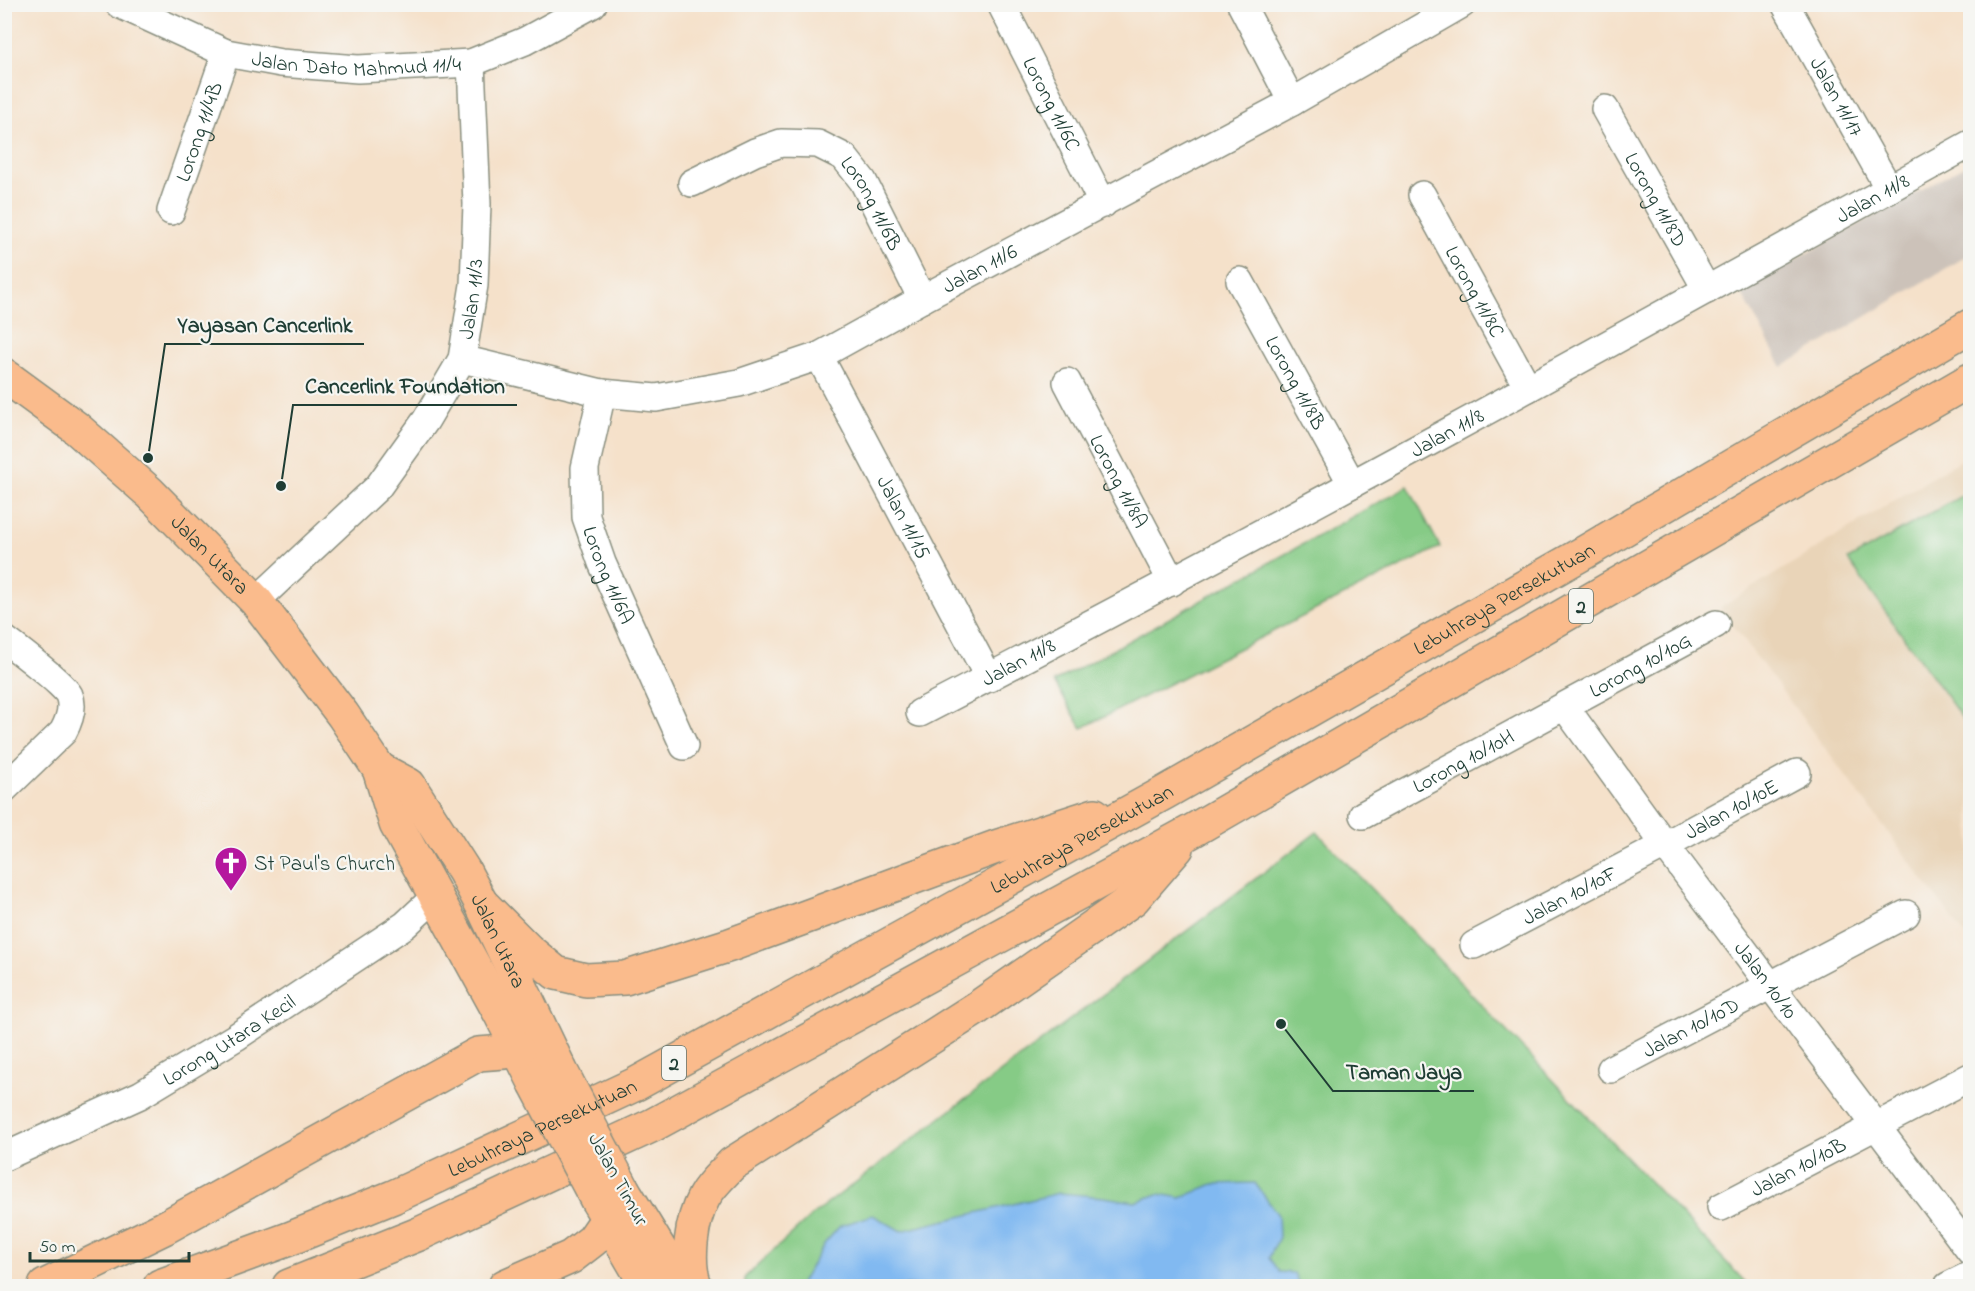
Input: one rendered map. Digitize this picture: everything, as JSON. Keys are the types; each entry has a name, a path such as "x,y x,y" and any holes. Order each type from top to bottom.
{"main road":[{"name":"Lebuhraya Persekutuan","path":"160,1287 393,1197 636,1084 1166,792 1587,551 1971,326"},
{"name":"Jalan Utara","path":"4,375 75,427 150,493 256,601 343,715 379,769 396,824 518,1051 547,1076"},
{"name":"2","path":"289,1287 419,1234 653,1125 1192,831 1971,380"},
{"name":"Jalan Utara","path":"379,769 409,785 433,820 482,903 547,1076"},
{"path":"482,903 528,950 556,973 586,980 625,978 730,945 996,847 1166,792"},
{"path":"695,1287 692,1243 697,1216 712,1184 732,1164 977,1008 1133,898 1192,831"},
{"path":"45,1287 164,1228 478,1054 518,1051"},
{"name":"Jalan Timur","path":"547,1076 648,1287"},
{"path":"505,1287 571,1257 593,1240 610,1204"},
{"name":"Jalan Timur","path":"610,1204 682,1287"}],"street":[{"name":"Jalan Dato Mahmud 11/4","path":"119,4 226,53 281,63 358,69 471,63 525,41 593,4"},
{"name":"Lorong 11/6C","path":"1001,4 1103,204"},
{"path":"1241,4 1292,102"},
{"name":"Jalan 11/6","path":"462,359 602,393 656,398 739,383 819,356 1292,102 1462,4"},
{"name":"Jalan 11/17","path":"1785,4 1888,189"},
{"name":"Lorong 11/4B","path":"171,211 226,53"},
{"name":"Jalan 11/3","path":"256,601 378,488 426,420 462,359 474,285 477,204 471,63"},
{"name":"Lorong 11/8D","path":"1605,109 1707,290"},
{"name":"Lorong 11/6B","path":"692,183 755,152 781,143 818,144 844,157 863,182 922,299"},
{"name":"Jalan 11/8","path":"921,713 1172,582 1971,144"},
{"name":"Lorong 11/8C","path":"1422,195 1528,388"},
{"name":"Lorong 11/8B","path":"1240,281 1352,484"},
{"name":"Jalan 11/15","path":"819,356 989,678"},
{"name":"Lorong 11/8A","path":"1067,382 1172,582"},
{"name":"Lorong 11/6A","path":"602,393 585,468 586,517 602,563 684,746"},
{"name":"Lorong 10/10G","path":"1565,707 1716,624"},
{"path":"4,639 68,692 71,708 68,723 63,732 4,789"},
{"name":"Lorong 10/10H","path":"1363,815 1565,707"},
{"name":"Jalan 10/10","path":"1565,707 1665,845 1971,1251"},
{"name":"Jalan 10/10E","path":"1665,845 1797,773"},
{"name":"Jalan 10/10F","path":"1474,945 1665,845"},
{"name":"Lorong Utara Kecil","path":"4,1157 140,1095 236,1037 405,925 436,896"},
{"name":"Jalan 10/10D","path":"1611,1069 1906,914"},
{"name":"Jalan 10/10B","path":"1721,1207 1971,1077"},
{"path":"1948,1287 1971,1275"}],"shaded area":[{"path":"1970,163 1970,254 1782,367 1740,290"},
{"path":"1970,454 1970,942 1720,608"}],"green space":[{"path":"1408,486 1440,547 1082,728 1054,682"},
{"path":"1970,491 1970,729 1848,560"},
{"path":"1317,832 1749,1286 745,1286 745,1277 810,1217"}],"water":[{"path":"1255,1183 1278,1215 1279,1237 1269,1258 1279,1272 1294,1273 1300,1286 799,1286 825,1243 840,1226 873,1215 901,1231 1059,1193 1135,1202 1158,1194 1181,1198 1213,1184"}],"place":[{"name":"Yayasan Cancerlink","path":"148,458"},
{"name":"Cancerlink Foundation","path":"281,486"},
{"name":"St Paul's Church","path":"231,892"},
{"name":"Taman Jaya","path":"1281,1024"}]}
